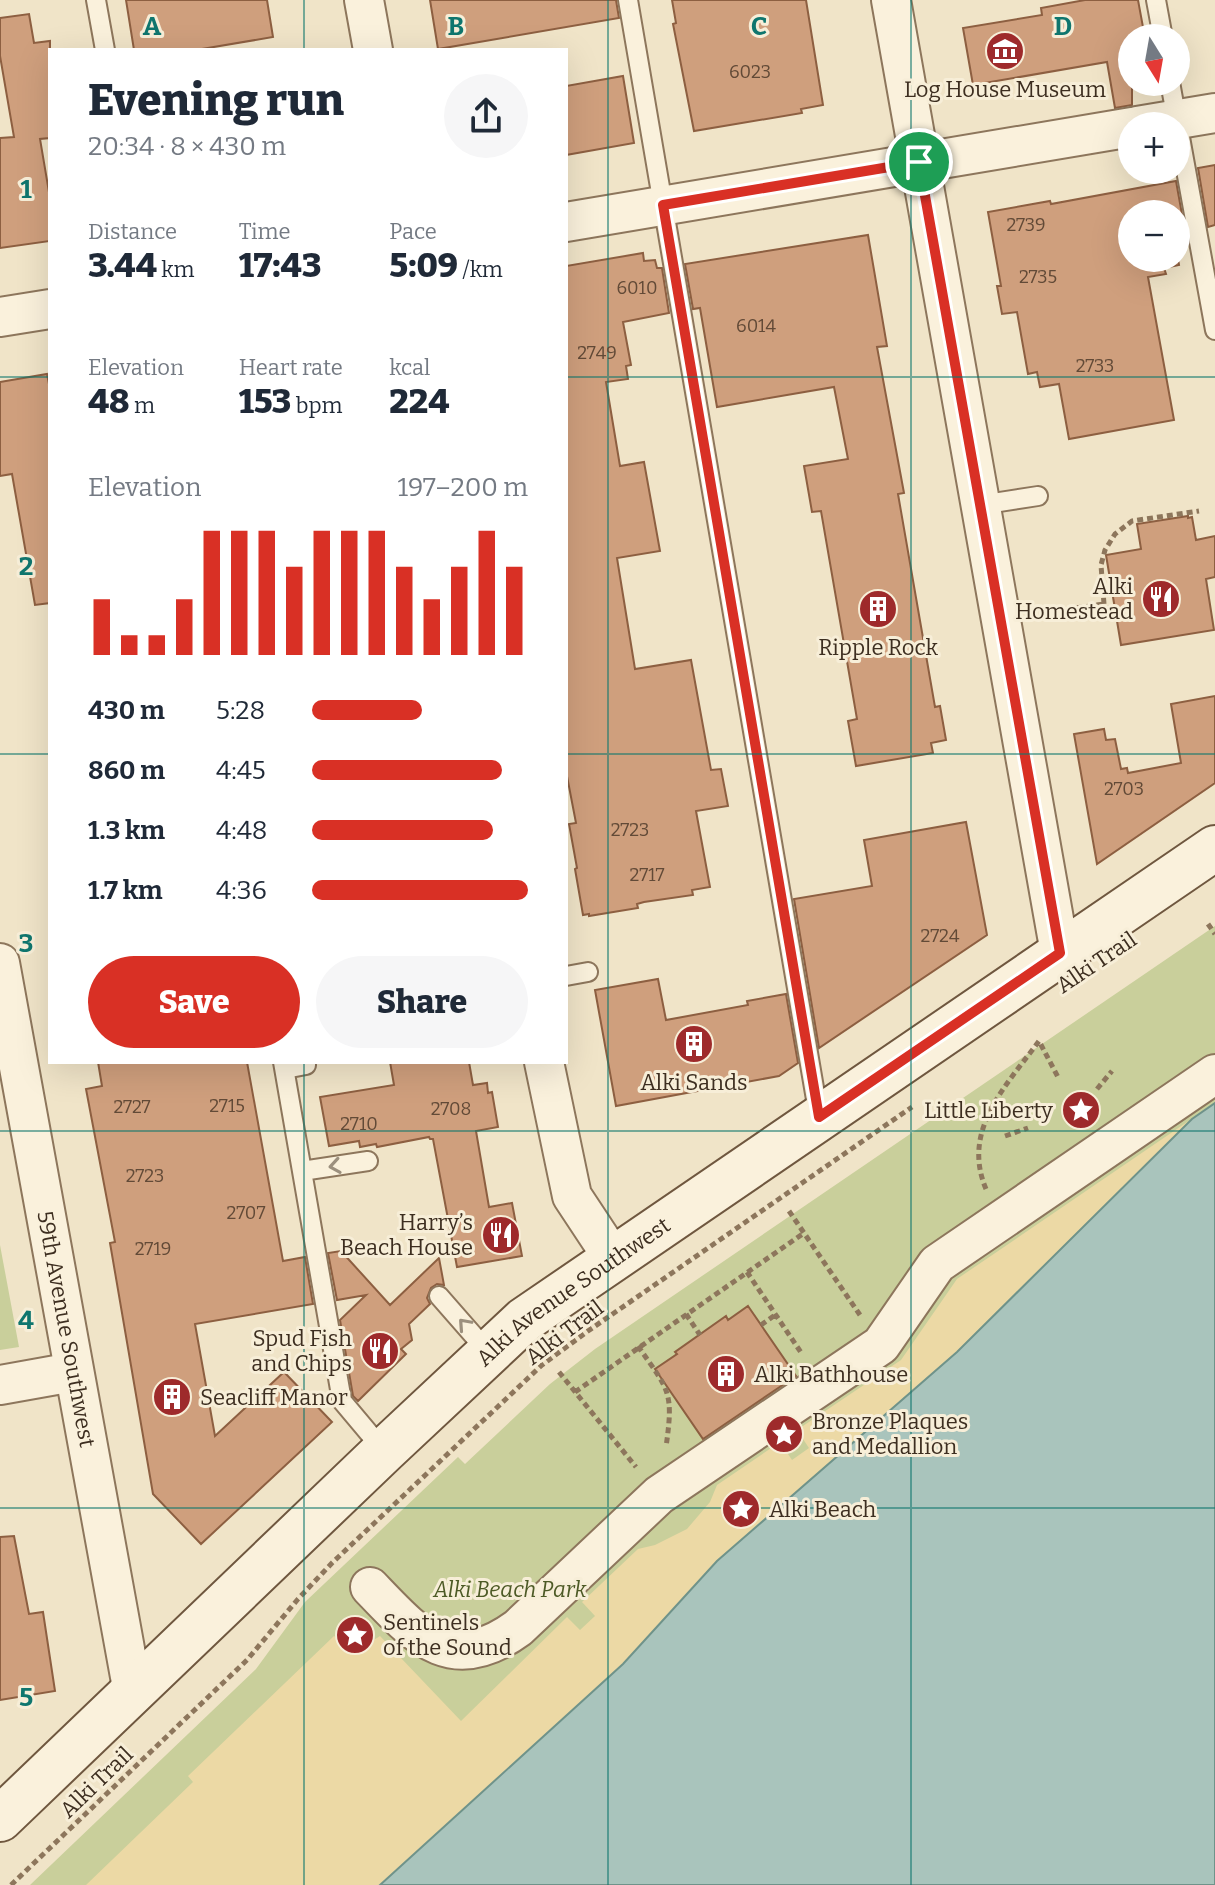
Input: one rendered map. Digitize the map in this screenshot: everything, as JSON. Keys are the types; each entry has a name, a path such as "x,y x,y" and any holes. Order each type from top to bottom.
{"main road":[{"name":"Alki Avenue Southwest","path":"0,1819 524,1320 1215,848"}],"street":[{"path":"364,0 373,48"},
{"path":"891,0 1060,953"},
{"path":"1190,117 1215,113"},
{"path":"568,222 1118,129"},
{"path":"0,317 48,309"},
{"name":"59th Avenue Southwest","path":"0,963 133,1693"},
{"path":"544,1064 572,1196 613,1258"},
{"path":"370,1587 423,1639 442,1647 462,1650 502,1640 659,1495 881,1345 937,1264 1215,1074"},
{"path":"0,1385 73,1372"}],"lane":[{"path":"96,0 105,48"},
{"path":"628,0 819,1117"},
{"path":"1156,0 1160,24"},
{"path":"1189,184 1215,330"},
{"path":"980,505 1038,496"},
{"path":"568,976 588,972"},
{"path":"306,1065 284,1066 342,1401 384,1451"},
{"path":"302,1171 368,1161"},
{"path":"439,1296 488,1352"}],"path":[{"path":"1117,619 1104,604 1101,565 1105,550 1115,534 1132,521 1199,511"},
{"path":"1047,612 1104,604"},
{"path":"1208,924 1215,934"},
{"path":"1004,1218 992,1202 979,1170 979,1135 985,1117 1039,1041 1059,1079"},
{"path":"1097,1089 1112,1071"},
{"name":"Alki Trail","path":"11,1885 247,1660 332,1563 542,1365 913,1107"},
{"path":"1005,1136 1028,1128"},
{"path":"789,1211 881,1345"},
{"path":"575,1392 804,1233"},
{"path":"747,1272 823,1384"},
{"path":"686,1314 700,1335"},
{"path":"761,1325 775,1315"},
{"path":"638,1346 668,1390 671,1410 659,1495"},
{"path":"559,1372 659,1495"}],"green space":[{"name":"Alki Beach Park","path":"1215,926 1215,1103 1192,1119 957,1352 717,1561 623,1664 380,1885 30,1885 256,1669 305,1602 458,1457 465,1464 550,1384 595,1349"},
{"path":"0,1245 19,1347 0,1350"}],"sand":[{"name":"Alki Beach","path":"1215,1103 1215,1233 717,1561 623,1664 380,1885 86,1885 193,1782 188,1776 334,1636 357,1645 380,1636 461,1721 567,1617 580,1630 595,1616 582,1602 638,1549 655,1545 687,1529 710,1502 717,1485 780,1442 792,1460 809,1448 797,1430 901,1360 957,1279"}],"water":[{"path":"1215,1103 1215,1885 380,1885 623,1664 717,1561 957,1352 1192,1119"}],"building":[{"path":"126,0 267,0 273,37 208,48 134,48"},
{"path":"430,0 616,0 619,18 438,48"},
{"path":"672,0 806,0 823,105 801,109 802,113 694,131 673,24 676,23"},
{"path":"1085,0 1138,0 1142,24 1118,24 1118,96 1132,96 1132,105 1115,108 1107,62 973,85 963,28 1042,15 1041,8"},
{"path":"29,14 34,43 50,41 50,48 48,138 40,139 48,186 48,241 0,248 0,138 14,137 0,56 0,18"},
{"path":"623,76 634,143 568,155 568,86"},
{"path":"1215,165 1215,225 1208,227 1198,168"},
{"path":"1160,184 1177,184 1179,200 1118,200 1118,272 1166,274 1148,277 1174,420 1069,439 1059,384 1040,387 1037,372 1028,374 1017,312 1002,314 997,286 1001,286 988,212 1050,201 1051,204"},
{"path":"868,235 887,346 877,347 904,493 898,494 935,707 940,706 946,740 931,743 933,753 856,766 848,721 857,719 821,511 812,512 804,466 848,459 834,387 717,407 700,308 693,309 685,264"},
{"path":"643,253 644,261 655,260 657,268 662,268 669,313 623,322 631,365 626,366 628,379 606,382 620,466 644,462 660,551 617,558 635,669 691,660 711,770 721,769 728,806 696,811 710,887 692,890 693,895 644,902 637,904 638,908 589,916 583,915 569,824 576,823 568,781 568,266"},
{"path":"47,374 48,603 35,605 12,474 0,476 0,382"},
{"name":"Alki Homestead","path":"1192,517 1196,540 1215,536 1215,577 1206,579 1214,630 1121,645 1106,555 1141,549 1137,524"},
{"path":"1215,696 1215,783 1097,864 1074,734 1104,729 1106,740 1115,739 1121,769 1127,768 1128,773 1181,763 1171,704"},
{"path":"966,822 987,935 819,1048 794,899 872,886 864,840"},
{"name":"Alki Sands","path":"658,979 666,1020 748,1005 747,1001 786,994 798,1063 779,1076 616,1106 595,990"},
{"path":"98,1064 247,1064 283,1261 305,1257 313,1304 195,1324 215,1436 284,1372 332,1422 201,1544 153,1494 110,1243 115,1242 86,1089 102,1086"},
{"path":"390,1064 469,1064 473,1085 487,1083 488,1093 492,1092 498,1127 476,1131 489,1207 512,1203 522,1256 457,1267 433,1139 429,1137 377,1147 376,1144 360,1147 359,1141 329,1146 320,1097 394,1085"},
{"path":"341,1251 390,1305 439,1258 444,1285 437,1284 431,1288 427,1298 430,1304 409,1324 412,1340 401,1349 406,1354 358,1401 353,1396 340,1320 366,1295 337,1300 328,1253"},
{"name":"Alki Bathhouse","path":"748,1306 796,1376 703,1439 655,1369 726,1316 728,1320"},
{"path":"14,1536 29,1614 43,1612 55,1691 0,1700 0,1537"}],"place":[{"name":"Log House Museum","path":"1005,51"},
{"name":"Alki Homestead","path":"1161,599"},
{"name":"Ripple Rock","path":"878,609"},
{"name":"Alki Sands","path":"694,1044"},
{"name":"Little Liberty","path":"1081,1110"},
{"name":"Harry’s Beach House","path":"501,1235"},
{"name":"Spud Fish and Chips","path":"380,1351"},
{"name":"Alki Bathhouse","path":"726,1374"},
{"name":"Seacliff Manor","path":"172,1397"},
{"name":"Bronze Plaques and Medallion","path":"784,1434"},
{"name":"Alki Beach","path":"741,1509"},
{"name":"Sentinels of the Sound","path":"355,1635"}],"route":[{"path":"919,162 1060,953 819,1117 663,205 919,162"}]}
